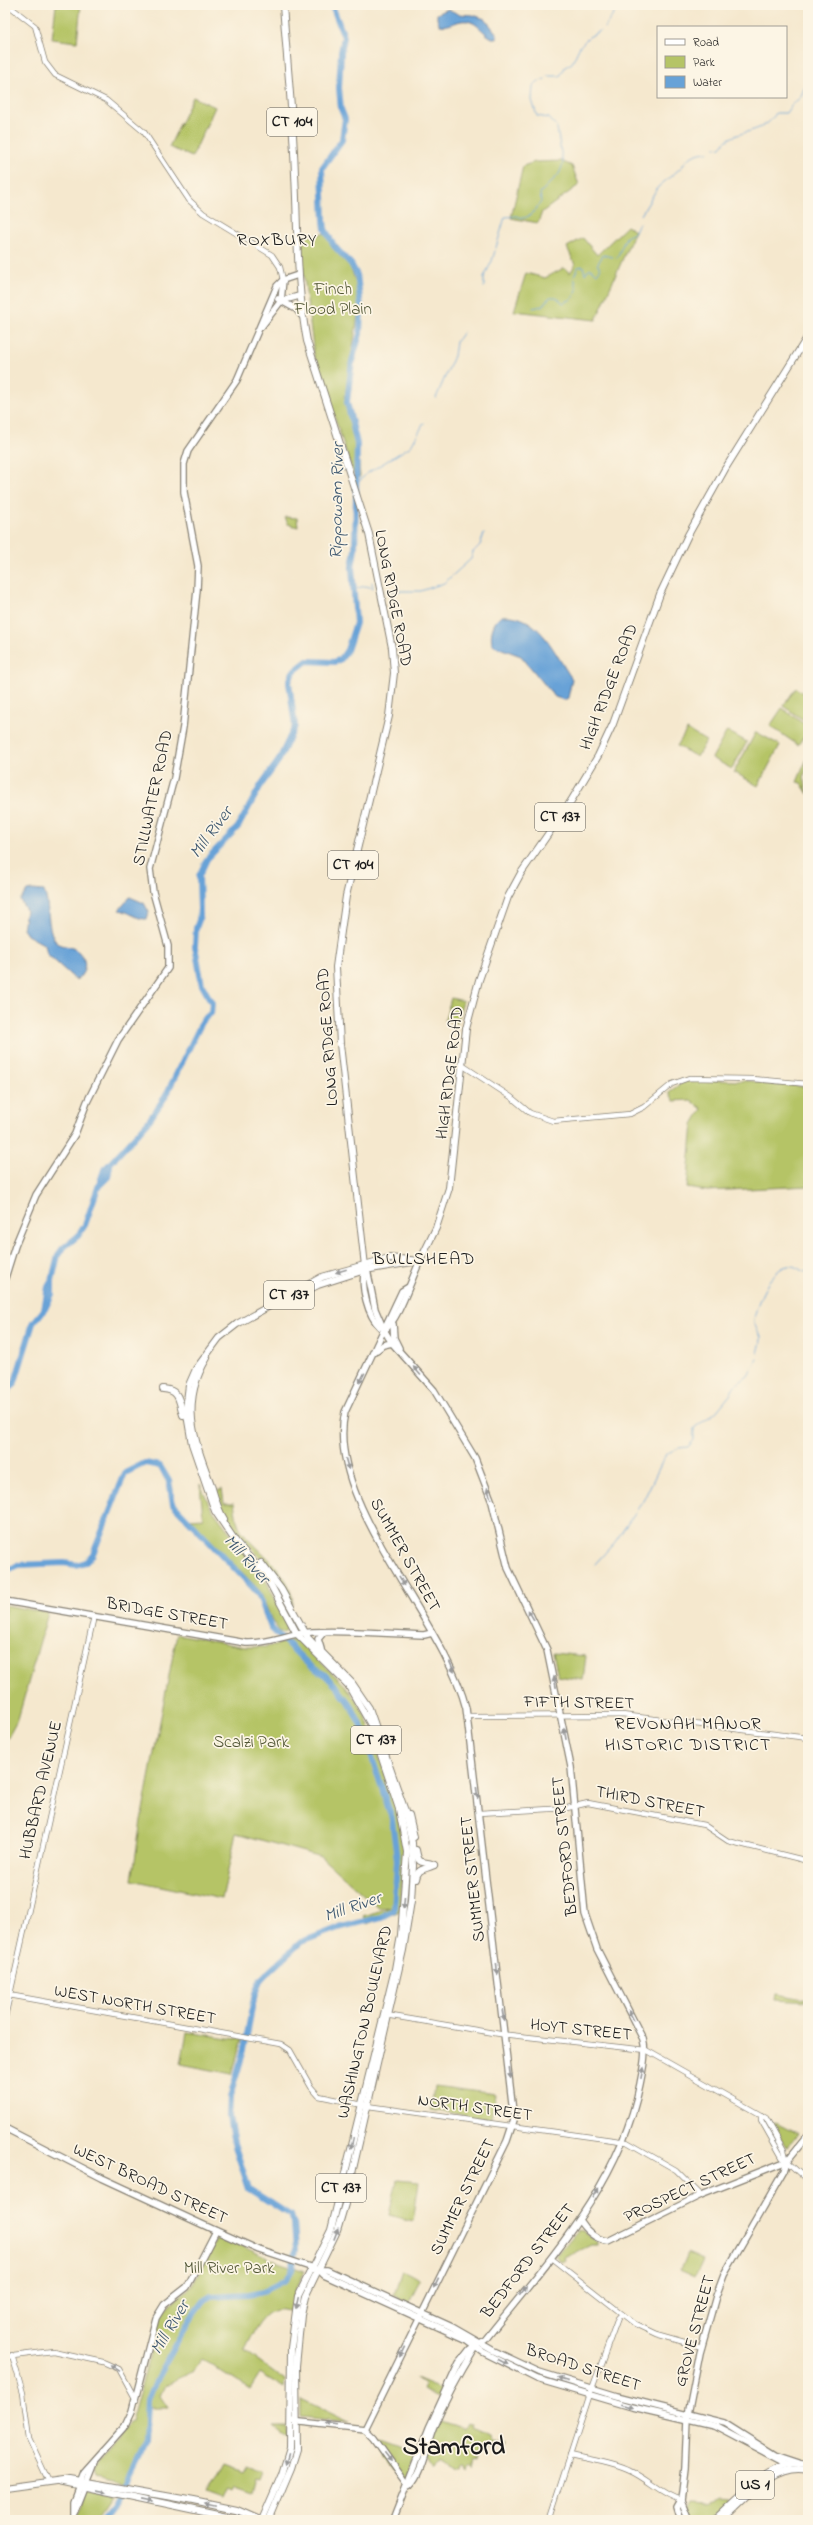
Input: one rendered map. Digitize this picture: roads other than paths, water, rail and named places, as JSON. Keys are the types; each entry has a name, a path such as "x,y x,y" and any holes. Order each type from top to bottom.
{"main road":[{"name":"LONG RIDGE ROAD","path":"282,5 295,175 299,296 302,316 307,341 374,557 392,648 394,673 389,716 346,896 336,967 340,1044 365,1267 368,1274 375,1309 384,1330"},
{"path":"280,301 282,280 298,275"},
{"name":"STILLWATER ROAD","path":"5,1278 15,1246 36,1195 74,1134 87,1102 123,1030 168,968 168,946 153,892 150,869 174,778 182,735 197,590 198,566 184,492 184,464 188,451 237,380 274,294 282,280"},
{"path":"274,294 280,301 296,309 302,316"},
{"path":"280,301 299,296"},
{"name":"STILLWATER ROAD","path":"261,327 280,301"},
{"name":"HIGH RIDGE ROAD","path":"384,1330 390,1327 407,1294 407,1288 436,1228 449,1188 462,1065 471,1004 508,897 521,873 571,801 598,756 613,724 649,622 683,546 725,469 808,336"},
{"name":"CT 137","path":"192,1386 210,1353 229,1333 304,1291 389,1258 420,1261"},
{"name":"HIGH RIDGE ROAD","path":"384,1330 402,1291 407,1288"},
{"name":"HIGH RIDGE ROAD","path":"395,1317 392,1330 401,1352"},
{"name":"BEDFORD STREET","path":"384,1330 392,1343 434,1390 464,1437 480,1469 494,1507 508,1568 548,1655 562,1714 576,1805 585,1917 597,1949 643,2039 646,2050 633,2115 623,2141 576,2227 479,2345 458,2376 433,2428 416,2476 408,2486 393,2520"},
{"name":"SUMMER STREET","path":"365,2429 513,2126 514,2109 468,1716 457,1678 370,1526 358,1496 345,1454 342,1428 345,1412 373,1356 384,1330"},
{"path":"373,1356 380,1346 392,1343"},
{"path":"173,1390 174,1383"},
{"name":"WASHINGTON BOULEVARD","path":"192,1386 186,1409 187,1421 192,1444 215,1511 236,1542 267,1578 301,1633 348,1685 372,1725 405,1832 407,1870 403,1934"},
{"name":"WASHINGTON BOULEVARD","path":"192,1386 190,1411 197,1447 222,1516 242,1543 270,1572 301,1633 352,1683 369,1708 404,1808 412,1843 414,1866 411,1901 368,2106 349,2185 337,2231 305,2296 301,2314 296,2366 294,2421 287,2460 261,2520"},
{"path":"163,1389 173,1390 178,1395 187,1421"},
{"name":"BRIDGE STREET","path":"5,1601 246,1643 270,1642 286,1636 301,1633 324,1632 424,1635 432,1633"},
{"path":"324,1632 318,1643 325,1656"},
{"path":"404,1808 412,1824 417,1859 421,1863 434,1865 418,1872 411,1901"},
{"name":"WASHINGTON BOULEVARD","path":"269,2520 291,2468 297,2449 289,2388 294,2313 298,2296 330,2230 361,2105 386,2015"},
{"name":"WEST BROAD STREET","path":"5,2128 102,2178 216,2231 286,2259"},
{"name":"GROVE STREET","path":"681,2520 678,2508 681,2500 688,2416 702,2348 721,2281 777,2183 787,2161 808,2135"},
{"name":"PROSPECT STREET","path":"584,2227 604,2241 632,2230 701,2195 787,2161"},
{"path":"342,2183 349,2185"},
{"path":"579,2220 584,2227"},
{"path":"576,2227 584,2227"},
{"path":"73,2518 72,2501 78,2483 86,2469 125,2426 136,2400 156,2318 164,2305 187,2287 216,2231"},
{"name":"BROAD STREET","path":"286,2259 313,2267 324,2274 421,2315 479,2345 539,2372 592,2391 727,2425 775,2455 798,2466"},
{"name":"BROAD STREET","path":"688,2416 729,2431 786,2465"},
{"path":"294,2421 365,2429 374,2438 408,2486"},
{"path":"73,2518 95,2460"},
{"name":"US 1","path":"715,2520 772,2472 786,2465 808,2466"},
{"name":"US 1","path":"724,2520 775,2475 798,2466 808,2471"},
{"path":"5,2488 52,2481 111,2486 237,2510 261,2520"},
{"path":"85,2484 131,2497 242,2520"},
{"name":"GROVE STREET","path":"681,2500 688,2520"}],"street":[{"path":"8,5 35,26 45,62 51,71 106,100 144,132 189,200 203,213 272,255 280,267 282,280"},
{"path":"462,1065 511,1097 530,1113 553,1121 630,1114 644,1107 672,1084 689,1078 753,1079 808,1084"},
{"name":"HUBBARD AVENUE","path":"5,2017 94,1616"},
{"name":"FIFTH STREET","path":"468,1716 562,1714 637,1716 808,1738"},
{"name":"THIRD STREET","path":"479,1813 567,1808 588,1803 701,1824 728,1841 808,1861"},
{"name":"WEST NORTH STREET","path":"10,1995 256,2039"},
{"name":"HOYT STREET","path":"386,2015 506,2035 646,2050 766,2118 776,2135 787,2161"},
{"name":"NORTH STREET","path":"256,2039 281,2044 288,2048 311,2087 319,2096 361,2105 623,2141 671,2167 701,2195"},
{"path":"787,2161 808,2181"},
{"path":"552,2258 621,2315 649,2331 702,2348"},
{"path":"549,2520 592,2391 618,2318 621,2315"},
{"path":"5,2357 49,2351 103,2362 119,2369 136,2400"},
{"path":"12,2355 23,2393 29,2439 52,2481"},
{"path":"570,2455 624,2468 671,2497 681,2500"}],"water":[{"path":"448,9 458,14 473,15 485,19 497,34 497,39 490,37 474,24 467,21 444,26 440,25 437,19 437,14"},
{"path":"502,616 515,617 526,621 544,636 572,679 568,698 564,700 555,697 521,656 494,646 491,638 492,630 496,621"},
{"path":"27,891 44,891 50,927 56,942 76,950 83,957 85,965 84,970 80,977 76,980 47,954 45,945 27,935 23,929 26,910 20,900"},
{"path":"130,897 144,903 149,912 147,919 143,919 119,910"}],"waterway":[{"name":"Mill River","path":"5,1397 10,1388 14,1385 33,1323 44,1310 48,1287 52,1280 58,1255 63,1248 78,1236 85,1225 104,1170 148,1122 165,1097 203,1020 211,1013 212,1003 202,985 195,946 196,928 199,920 200,909 199,876 207,859 238,827 261,785 279,760 295,726 289,682 293,672 307,661 334,662 341,659 347,650 356,623 352,567 355,549 357,444 347,402 352,361 360,334 361,307 357,275 351,264 334,246 325,229 324,221 322,168 342,140 345,119 341,109 339,88 341,53 344,37 332,5"},
{"path":"604,28 620,5"},
{"path":"547,76 560,76 565,67 572,63 580,46 589,37 600,31"},
{"path":"545,79 537,82 533,86 532,100 537,116 549,118 556,126"},
{"path":"715,148 721,147 726,141 740,134 754,130 766,124 776,113 786,113 792,104 800,98 808,80"},
{"path":"484,287 484,277 492,261 505,217 516,216 524,218 531,215 541,202 540,193 559,174 563,164 557,128"},
{"path":"641,215 658,187 682,167 686,160 696,154 708,152"},
{"path":"533,308 542,306 550,297 556,297 563,303 572,299 577,290 574,276 578,267 583,266 585,274 590,268 597,274 601,268 597,265 603,255 617,258 626,237 634,233 639,223"},
{"path":"436,398 454,356 456,342 463,332"},
{"name":"Rippowam River","path":"357,484 366,474 411,446 424,423"},
{"path":"386,591 421,591 444,583 471,559 473,552 480,545 484,534"},
{"path":"353,589 366,586 373,588 372,582"},
{"name":"Mill River","path":"100,1185 108,1177 110,1165"},
{"path":"758,1353 761,1338 754,1321 757,1306 765,1288 770,1280 782,1268 791,1266 805,1272 808,1270"},
{"name":"Mill River","path":"45,1309 52,1294 52,1280"},
{"path":"595,1564 615,1542 643,1501 666,1454 678,1448 688,1447 694,1440 694,1428 716,1412 730,1395 734,1386 748,1376 757,1359"},
{"name":"Mill River","path":"5,1571 19,1565 64,1563 76,1565 86,1562 93,1554 125,1473 145,1463 160,1466 169,1481 173,1504 258,1593 271,1628 310,1666 324,1674 337,1687 352,1707 363,1730 392,1819 397,1860 394,1910 381,1917 338,1928 301,1942 261,1979 255,1993 244,2050 230,2097 229,2117 234,2143 249,2189 290,2215 294,2223 296,2250 292,2270 286,2280 264,2291 249,2294 211,2296 203,2301 194,2313 157,2378 148,2400 146,2442 116,2504 103,2520"}],"district":[{"name":"ROXBURY","path":"277,241"},
{"name":"BULLSHEAD","path":"424,1260"},
{"name":"REVONAH MANOR HISTORIC DISTRICT","path":"688,1735"},
{"name":"Stamford","path":"454,2448"}],"park label":[{"name":"Finch Flood Plain","path":"333,299"},
{"name":"Scalzi Park","path":"251,1742"},
{"name":"Mill River Park","path":"229,2268"}]}
